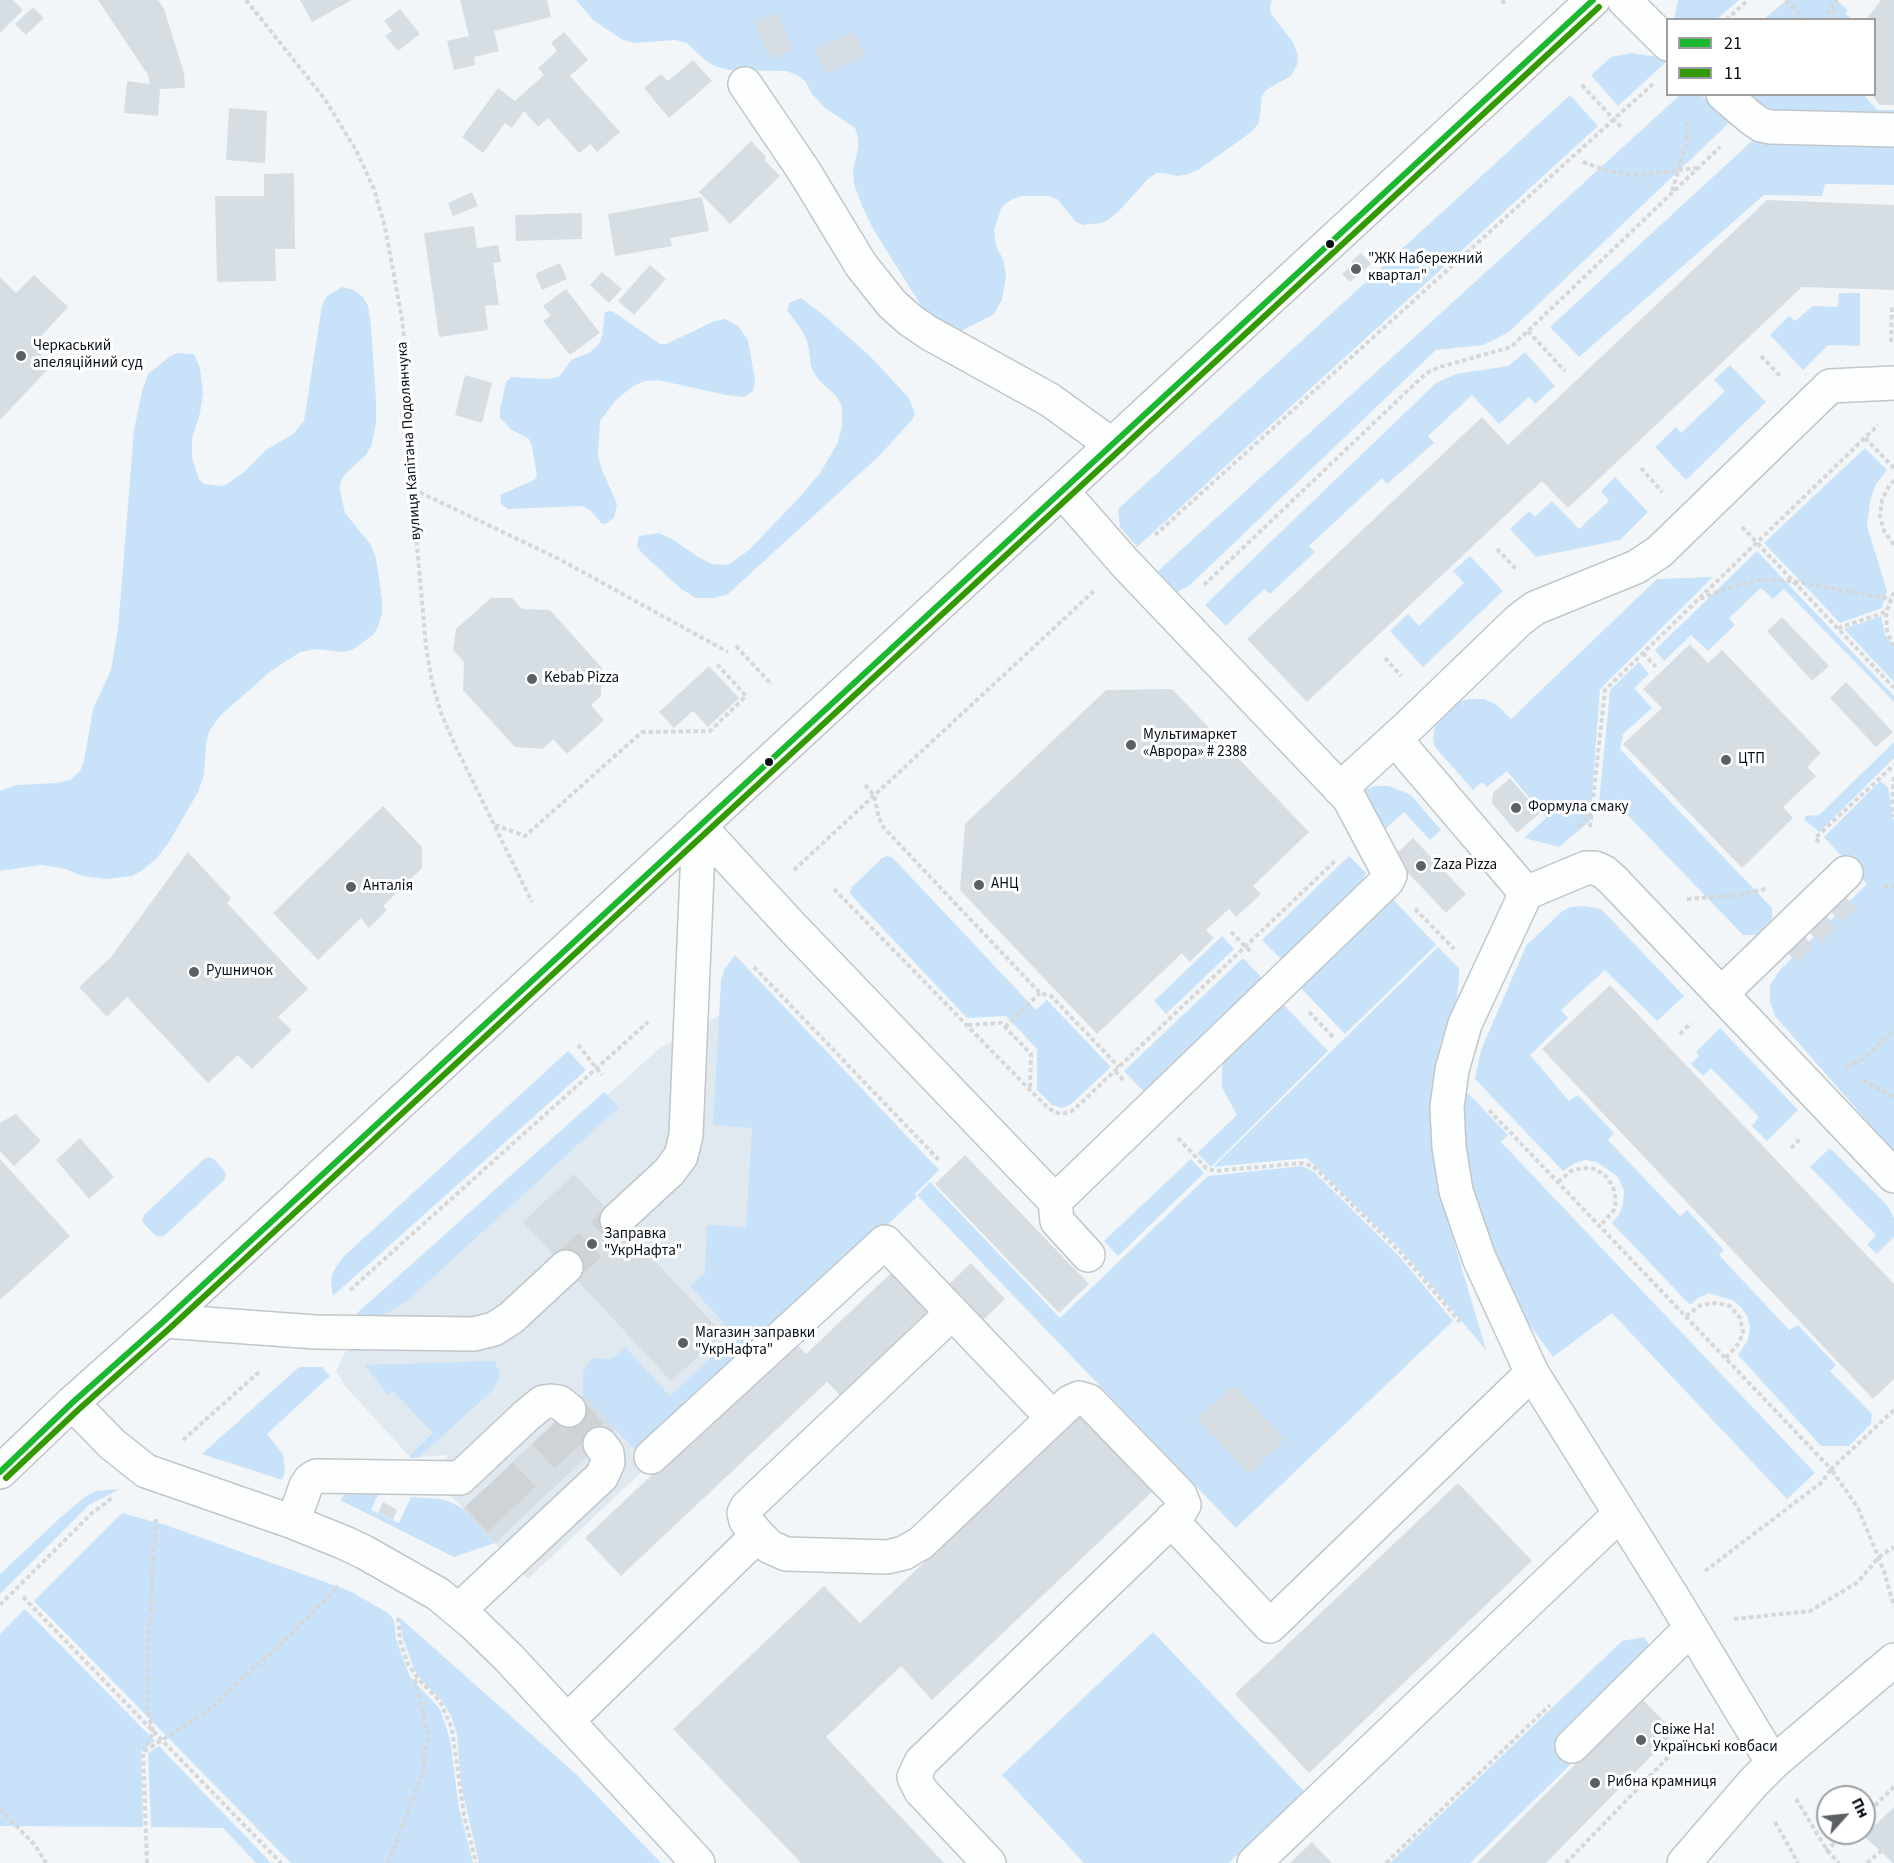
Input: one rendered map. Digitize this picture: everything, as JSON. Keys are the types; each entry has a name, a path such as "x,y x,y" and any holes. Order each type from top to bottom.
{"main road":[{"path":"0,1472 72,1403 164,1321 1593,0"},
{"path":"1623,0 1666,42"},
{"path":"745,84 804,171 861,265 892,304 930,333 1050,400 1112,445"},
{"path":"1725,96 1750,118 1761,124 1780,128 1894,130"},
{"path":"1340,789 1535,608 1647,561 1830,386 1892,367"},
{"path":"1055,1201 1390,876 1349,798 1125,563 1062,491"},
{"path":"1395,739 1526,893"},
{"path":"699,826 1055,1201 1057,1221 1089,1255"},
{"path":"617,1220 669,1172 681,1156 686,1135 699,826"},
{"path":"1773,1763 1672,1596 1532,1373 1479,1258 1456,1191 1449,1147 1447,1107 1452,1070 1466,1024 1526,893 1586,868 1595,868 1604,872 1894,1176"},
{"path":"1721,994 1846,873"},
{"path":"651,1456 885,1242 1053,1418"},
{"path":"164,1321 304,1331 474,1334 494,1329 511,1318 566,1268"},
{"path":"952,1313 747,1507 744,1514 746,1521 770,1547 786,1554 887,1557 904,1553 921,1543 1070,1402 1079,1398 1089,1401 1180,1495 1184,1505 1171,1520 921,1762 914,1777 921,1791 989,1863"},
{"path":"1171,1520 1270,1626 1532,1373"},
{"path":"292,1522 306,1486 316,1476 468,1487 535,1424 543,1402 559,1402 568,1410"},
{"path":"72,1403 112,1444 155,1475 292,1522 364,1552 438,1594 459,1610 509,1658 698,1863"},
{"path":"459,1610 517,1539 584,1476 602,1476 608,1462 607,1453 600,1444"},
{"path":"1254,1863 1620,1514"},
{"path":"567,1721 758,1534"},
{"path":"1572,1746 1691,1628"},
{"path":"1684,1863 1773,1763 1894,1660"}],"path":[{"name":"вулиця Капітана Подолянчука","path":"246,0 329,105 356,150 374,189 385,226 402,319 408,372 412,489 426,646 432,682 454,745 532,902"},
{"path":"1502,0 1506,5"},
{"path":"1728,18 1748,0"},
{"path":"1786,0 1803,18"},
{"path":"1824,18 1837,0"},
{"path":"1833,18 1834,5"},
{"path":"768,901 792,871 1125,563 1659,78"},
{"path":"1582,85 1621,128"},
{"path":"1671,195 1686,145 1687,111"},
{"path":"1173,614 1422,377 1440,367 1510,346 1750,118"},
{"path":"1583,162 1611,172 1639,175 1698,168"},
{"path":"1892,305 1892,367"},
{"path":"1528,331 1565,372"},
{"path":"1761,356 1783,380"},
{"path":"1586,868 1605,690 1880,424"},
{"path":"1865,438 1894,468"},
{"path":"1641,468 1664,493"},
{"path":"1894,480 1882,500 1880,516 1884,531 1894,545"},
{"path":"412,489 566,562 728,652"},
{"path":"1715,498 1894,688"},
{"path":"1497,549 1524,577"},
{"path":"1697,601 1725,589 1763,579 1792,581 1891,599"},
{"path":"1894,592 1886,612 1887,630 1894,649"},
{"path":"1838,628 1886,612"},
{"path":"736,645 772,685"},
{"path":"1643,653 1656,667"},
{"path":"1385,658 1403,678"},
{"path":"494,824 525,836 642,732 710,731 746,696 716,663"},
{"path":"1894,765 1815,838 1846,873 1887,887 1894,886"},
{"path":"1894,777 1892,798 1894,817"},
{"path":"865,785 874,795 879,818 884,828 1040,993 1051,996 1119,1067"},
{"path":"834,889 1030,1090 1054,1112 1062,1114 1072,1111 1336,860"},
{"path":"1633,900 1741,895 1776,886"},
{"path":"754,967 939,1160"},
{"path":"0,1605 92,1513 155,1475 304,1331 693,981"},
{"path":"1005,1027 1040,993"},
{"path":"967,1026 1001,1023 1005,1027 1031,1054 1030,1090"},
{"path":"1843,1069 1864,1058 1894,1031"},
{"path":"578,1045 602,1075"},
{"path":"1452,1070 1831,1469 1858,1508 1879,1557 1894,1606"},
{"path":"1208,1170 1301,1162 1313,1167 1400,1252 1462,1324"},
{"path":"1558,1182 1571,1171 1583,1168 1596,1169 1608,1178 1616,1201 1614,1210 1600,1226"},
{"path":"1686,1316 1701,1305 1717,1303 1730,1306 1740,1318 1743,1332 1739,1343 1726,1358"},
{"path":"1672,1596 1821,1482 1831,1469 1894,1410"},
{"path":"147,1863 143,1752 153,1732 147,1709 155,1475"},
{"path":"1672,1596 1733,1619 1810,1611 1858,1582 1879,1557 1894,1547"},
{"path":"143,1752 206,1712 279,1646 332,1594 364,1552"},
{"path":"396,1569 398,1630 404,1653 420,1682 440,1701 452,1729 464,1815 476,1863"},
{"path":"23,1597 281,1863"},
{"path":"388,1863 421,1778 428,1735 413,1672"},
{"path":"1386,1863 1557,1698"},
{"path":"1566,1863 1708,1716"},
{"path":"1773,1763 1827,1850 1839,1863"},
{"path":"1876,1804 1894,1787"},
{"path":"0,1809 35,1845 46,1863"},
{"path":"1827,1850 1832,1845"},
{"path":"1867,1863 1881,1851"}],"shaded area":[{"path":"576,0 1272,0 1271,14 1293,42 1298,55 1297,65 1291,76 1266,90 1262,96 1259,123 1250,133 1198,170 1177,176 1157,173 1148,179 1108,220 1083,225 1076,222 1057,199 1048,196 1022,196 1005,204 994,230 996,246 1003,259 1006,276 1002,300 993,315 957,333 927,315 873,229 854,184 853,170 858,148 855,128 825,108 812,94 805,81 786,71 728,70 715,66 706,61 687,43 675,40 634,43 621,39 593,20"},
{"path":"1678,0 1739,0 1718,18 1674,18"},
{"path":"1787,0 1837,0 1848,11 1845,13 1851,18 1765,18"},
{"path":"1631,53 1658,57 1666,62 1618,106 1591,75 1611,57"},
{"path":"1570,95 1598,126 1137,547 1120,527 1118,509"},
{"path":"1679,96 1702,96 1731,121 1509,332 1483,345 1436,350 1190,585 1177,592 1158,571"},
{"path":"1746,96 1865,96 1877,110 1894,110 1894,118 1789,113 1771,109"},
{"path":"1753,140 1894,144 1894,185 1825,184 1822,196 1764,195 1579,357 1550,327"},
{"path":"342,287 354,290 363,297 368,306 371,326 376,423 372,444 366,455 345,474 340,483 340,490 345,513 371,545 376,558 382,600 382,614 378,627 373,635 352,650 342,652 316,649 300,652 271,671 220,716 209,732 204,775 198,792 169,842 157,858 143,870 132,876 105,879 40,865 0,871 0,791 16,785 70,780 80,771 84,761 93,709 111,670 118,629 134,430 148,374 177,353 194,354 200,368 203,393 192,439 192,458 199,479 204,484 221,486 227,484 244,472 266,450 293,434 304,421 322,305 327,296"},
{"path":"1839,293 1860,293 1860,346 1828,345 1803,370 1770,335 1789,316 1795,321 1813,306 1838,307"},
{"path":"801,298 869,355 909,398 915,414 879,456 728,594 715,598 696,598 681,589 641,552 637,546 639,536 659,533 712,564 728,565 749,550 798,499 820,473 837,444 842,427 842,407 836,396 818,379 811,367 808,344 803,332 787,310 789,303"},
{"path":"612,311 660,344 666,344 715,321 725,319 731,322 739,327 748,340 755,380 753,391 745,397 726,395 658,380 645,381 633,386 615,401 600,421 598,456 617,504 614,518 602,524 590,510 582,506 508,509 501,504 500,495 534,480 537,476 529,439 512,430 500,418 506,382 511,377 549,379 560,376 571,360 589,353 599,344 605,312"},
{"path":"1525,352 1555,386 1535,404 1529,397 1499,424 1472,395 1428,436 1434,443 1387,484 1382,478 1309,546 1315,552 1270,594 1264,589 1226,626 1205,605 1436,383 1456,374 1508,366"},
{"path":"1730,365 1766,402 1686,480 1655,447 1676,427 1681,433 1725,391 1714,380"},
{"path":"1865,448 1887,470 1876,484 1870,501 1867,526 1887,591 1882,608 1840,623 1764,543"},
{"path":"1615,477 1648,512 1620,540 1536,557 1510,529 1529,511 1535,517 1552,501 1579,529 1609,501 1601,491"},
{"path":"1757,551 1894,696 1894,702 1784,589 1773,599 1761,588 1729,618 1735,625 1708,651 1691,635 1664,661 1655,650"},
{"path":"1470,556 1503,591 1423,667 1390,631 1408,614 1419,626 1464,583 1453,571"},
{"path":"1713,577 1600,689 1590,821 1559,847 1524,838 1546,818 1507,771 1487,787 1482,782 1473,790 1435,747 1433,739 1435,727 1439,719 1457,702 1484,699 1497,705 1511,719 1657,579"},
{"path":"1881,616 1885,635 1894,647 1894,682 1844,629"},
{"path":"1639,662 1649,674 1634,688 1652,708 1623,734 1620,749 1772,908 1772,919 1756,935 1743,935 1613,800 1598,812 1610,690"},
{"path":"1894,742 1894,758 1819,832 1805,820 1805,816 1819,815"},
{"path":"1880,781 1888,787 1894,823 1894,1152 1775,1016 1770,1001 1770,985 1780,970 1867,884 1824,837"},
{"path":"1374,786 1389,786 1411,795 1441,830 1430,840 1404,812 1380,834 1357,794"},
{"path":"887,856 893,858 1036,1010 1047,1000 1111,1067 1070,1105 1062,1108 1052,1105 1037,1090 1037,1049 1006,1016 967,1018 853,897 850,892 852,887 882,858"},
{"path":"1349,856 1366,873 1358,889 1283,961 1262,940"},
{"path":"1389,895 1436,945 1345,1034 1297,984"},
{"path":"1586,906 1601,909 1684,996 1657,1021 1605,970 1561,1010 1568,1018 1530,1055 1569,1101 1578,1095 1614,1133 1608,1140 1680,1216 1687,1210 1724,1250 1719,1255 1789,1330 1798,1325 1836,1365 1830,1371 1872,1414 1871,1424 1849,1446 1821,1446 1738,1355 1748,1340 1750,1327 1747,1316 1740,1306 1732,1300 1709,1293 1690,1305 1612,1223 1620,1213 1623,1203 1624,1191 1618,1177 1597,1162 1585,1160 1563,1171 1475,1079 1481,1050 1526,946 1561,912 1570,907"},
{"path":"1222,936 1234,949 1166,1014 1154,1001"},
{"path":"1438,947 1459,968 1457,998 1440,1044 1435,1075 1441,1198 1486,1350 1402,1251 1307,1158 1213,1167"},
{"path":"735,955 939,1170 915,1194 917,1197 641,1456 583,1395 583,1373 587,1364 594,1358 612,1359 625,1347 670,1396 735,1335 690,1286 705,1273 707,1225 746,1227 752,1128 713,1125 721,980 724,970"},
{"path":"1243,958 1264,980 1145,1093 1124,1071"},
{"path":"1279,1000 1328,1051 1211,1167 1197,1153 1237,1115 1222,1088 1222,1068 1225,1057"},
{"path":"727,1011 800,1294 649,1465 528,1579 430,1473 449,1455 411,1458 346,1387 336,1371 365,1313 660,1048"},
{"path":"1720,1028 1798,1110 1767,1141 1752,1126 1759,1117 1711,1068 1703,1076 1691,1064 1699,1056 1696,1052"},
{"path":"568,1051 586,1070 333,1296 332,1274 342,1258"},
{"path":"604,1092 619,1107 409,1299 393,1310 378,1316 356,1314"},
{"path":"1467,1092 1508,1135 1501,1142 1815,1473 1787,1499 1612,1313 1553,1357 1529,1324 1514,1298 1460,1176 1455,1108"},
{"path":"1830,1148 1887,1205 1894,1218 1894,1237 1877,1254 1867,1245 1876,1235 1810,1167"},
{"path":"209,1157 224,1170 226,1175 224,1180 165,1235 160,1237 155,1235 144,1224 142,1219 145,1214 204,1159"},
{"path":"1191,1159 1204,1173 1118,1256 1104,1241"},
{"path":"1302,1166 1314,1172 1398,1255 1453,1321 1236,1528 917,1195 930,1182 1060,1318 1208,1176"},
{"path":"494,1361 500,1377 492,1391 419,1457 411,1458 409,1456 433,1433 393,1391 388,1395 365,1365"},
{"path":"299,1367 322,1367 330,1376 267,1434 283,1454 285,1472 282,1480 202,1454"},
{"path":"120,1489 89,1505 0,1594 0,1574 61,1517 96,1491"},
{"path":"353,1493 378,1495 371,1510 399,1523 411,1497 440,1499 453,1503 463,1509 495,1543 454,1557 340,1500 344,1495"},
{"path":"122,1513 166,1525 350,1591 388,1613 394,1620 396,1639 410,1677 440,1709 450,1739 459,1808 473,1863 291,1863 34,1601"},
{"path":"25,1609 155,1741 141,1751 143,1827 0,1826 0,1634"},
{"path":"399,1617 577,1775 661,1863 479,1863 461,1785 457,1735 451,1716 443,1702 422,1681 414,1669 403,1639"},
{"path":"1153,1632 1304,1791 1229,1863 1084,1863 1002,1775"},
{"path":"1644,1637 1653,1650 1576,1759 1470,1863 1390,1863 1622,1641"},
{"path":"159,1746 271,1863 256,1863 223,1828 151,1827 148,1753"}],"building":[{"path":"0,0 13,0 23,10 0,33"},
{"path":"98,0 158,0 164,9 184,73 185,88 160,89 158,116 124,113 127,81 150,84 148,75"},
{"path":"300,0 352,0 312,22"},
{"path":"460,0 547,0 551,17 494,31 499,51 474,57 475,65 454,70 447,41 469,36"},
{"path":"1881,0 1894,0 1894,105 1880,105 1873,96 1876,96 1877,73 1876,18 1868,18"},
{"path":"33,7 44,18 26,35 15,24"},
{"path":"400,9 420,34 398,51 385,36 392,31 384,21"},
{"path":"778,13 793,49 770,59 755,22"},
{"path":"564,32 588,60 570,76 620,132 597,152 590,144 579,153 548,118 538,127 524,111 512,128 505,123 483,153 462,137 498,88 515,101 544,75 538,68 557,51 551,43"},
{"path":"854,32 865,56 825,74 814,49"},
{"path":"693,60 712,81 669,118 644,88 661,74 668,81"},
{"path":"229,108 267,111 265,163 226,160"},
{"path":"751,141 766,157 764,160 780,176 730,224 699,192"},
{"path":"294,173 295,249 275,249 276,281 217,282 215,196 264,196 264,174"},
{"path":"472,192 478,206 453,216 448,203"},
{"path":"702,197 709,231 670,238 672,246 615,256 608,214"},
{"path":"1767,200 1894,205 1894,290 1802,287 1568,508 1542,481 1307,702 1247,639 1482,417 1508,445"},
{"path":"582,213 582,239 516,241 515,215"},
{"path":"474,226 477,248 498,245 501,262 493,263 499,305 485,306 488,330 439,337 424,233"},
{"name":"\"ЖК Набережний квартал\"","path":"1361,253 1371,264 1350,282 1342,274"},
{"path":"560,263 567,279 542,290 535,274"},
{"path":"650,265 666,279 634,315 618,301"},
{"path":"602,272 622,289 609,303 590,285"},
{"name":"Черкаський апеляційний суд","path":"34,275 68,307 32,346 52,365 0,420 0,277 16,293"},
{"path":"566,289 600,333 570,355 543,321 551,316 543,306"},
{"path":"465,375 492,383 482,423 455,415"},
{"name":"Kebab Pizza","path":"491,598 512,598 522,609 550,610 602,668 601,696 591,705 604,720 567,754 553,739 543,749 515,747 463,690 464,662 453,650 456,629"},
{"path":"1782,617 1829,666 1812,681 1767,631"},
{"name":"ЦТП","path":"1690,644 1708,663 1722,650 1821,753 1807,767 1816,776 1783,807 1793,818 1742,868 1623,744 1662,708 1643,689"},
{"path":"709,666 739,698 708,727 693,711 674,728 659,712"},
{"path":"1846,682 1893,732 1876,747 1830,698"},
{"path":"1172,689 1309,832 1253,886 1261,894 1236,917 1229,909 1206,930 1214,938 1190,962 1182,953 1097,1034 960,890 965,824 1106,690"},
{"name":"Формула смаку","path":"1510,778 1540,813 1517,833 1492,803 1493,793"},
{"name":"Анталія","path":"383,806 422,847 422,868 383,906 387,910 369,928 361,918 318,960 273,913"},
{"name":"Zaza Pizza","path":"1413,838 1466,894 1446,913 1393,857"},
{"name":"Рушничок","path":"188,852 231,898 227,903 308,989 278,1017 292,1030 252,1069 238,1055 208,1083 127,997 107,1017 79,987 111,957"},
{"path":"1830,880 1857,909 1842,923 1814,894"},
{"path":"1807,895 1837,928 1820,944 1790,910"},
{"path":"1786,917 1814,947 1797,963 1769,933"},
{"path":"1610,985 1894,1284 1894,1379 1873,1399 1542,1049"},
{"path":"16,1114 41,1141 14,1166 0,1151 0,1123"},
{"path":"80,1138 114,1177 89,1199 56,1160"},
{"path":"965,1155 1089,1284 1059,1313 935,1184"},
{"path":"0,1159 70,1236 0,1300"},
{"name":"Заправка \"УкрНафта\"","path":"574,1174 723,1334 671,1381 523,1222"},
{"path":"971,1263 1005,1299 981,1322 947,1286"},
{"path":"892,1272 928,1311 840,1395 827,1382 621,1576 585,1538 794,1341 806,1354"},
{"path":"1234,1385 1285,1439 1249,1474 1197,1419"},
{"path":"583,1395 616,1429 495,1543 463,1509"},
{"path":"1080,1415 1153,1491 932,1700 901,1666 826,1737 944,1863 801,1863 673,1729 824,1586 860,1623"},
{"path":"1458,1483 1532,1561 1309,1773 1235,1694"},
{"path":"383,1502 397,1510 393,1520 378,1513"},
{"path":"1641,1698 1675,1732 1546,1863 1477,1863"},
{"path":"1894,1807 1894,1863 1874,1845 1876,1845 1876,1824"},
{"path":"1312,1842 1332,1863 1290,1863"}],"tunnel":[{"path":"566,1267 617,1220"},
{"path":"569,1410 600,1444"},
{"path":"544,1433 576,1467"},
{"path":"501,1474 533,1507"},
{"path":"477,1496 509,1530"}],"transit line":[{"name":"21","path":"0,1472 72,1403 164,1321 1593,0"},
{"name":"11","path":"6,1478 1599,7"}],"place":[{"name":"\"ЖК Набережний квартал\"","path":"1356,269"},
{"name":"Черкаський апеляційний суд","path":"21,356"},
{"name":"Kebab Pizza","path":"532,679"},
{"name":"Мультимаркет «Аврора» # 2388","path":"1131,745"},
{"name":"ЦТП","path":"1726,760"},
{"name":"Формула смаку","path":"1516,808"},
{"name":"Zaza Pizza","path":"1421,866"},
{"name":"АНЦ","path":"979,885"},
{"name":"Анталія","path":"351,887"},
{"name":"Рушничок","path":"194,972"},
{"name":"Заправка \"УкрНафта\"","path":"592,1244"},
{"name":"Магазин заправки \"УкрНафта\"","path":"683,1343"},
{"name":"Свіже На! Українські ковбаси","path":"1641,1740"},
{"name":"Рибна крамниця","path":"1595,1783"}]}
